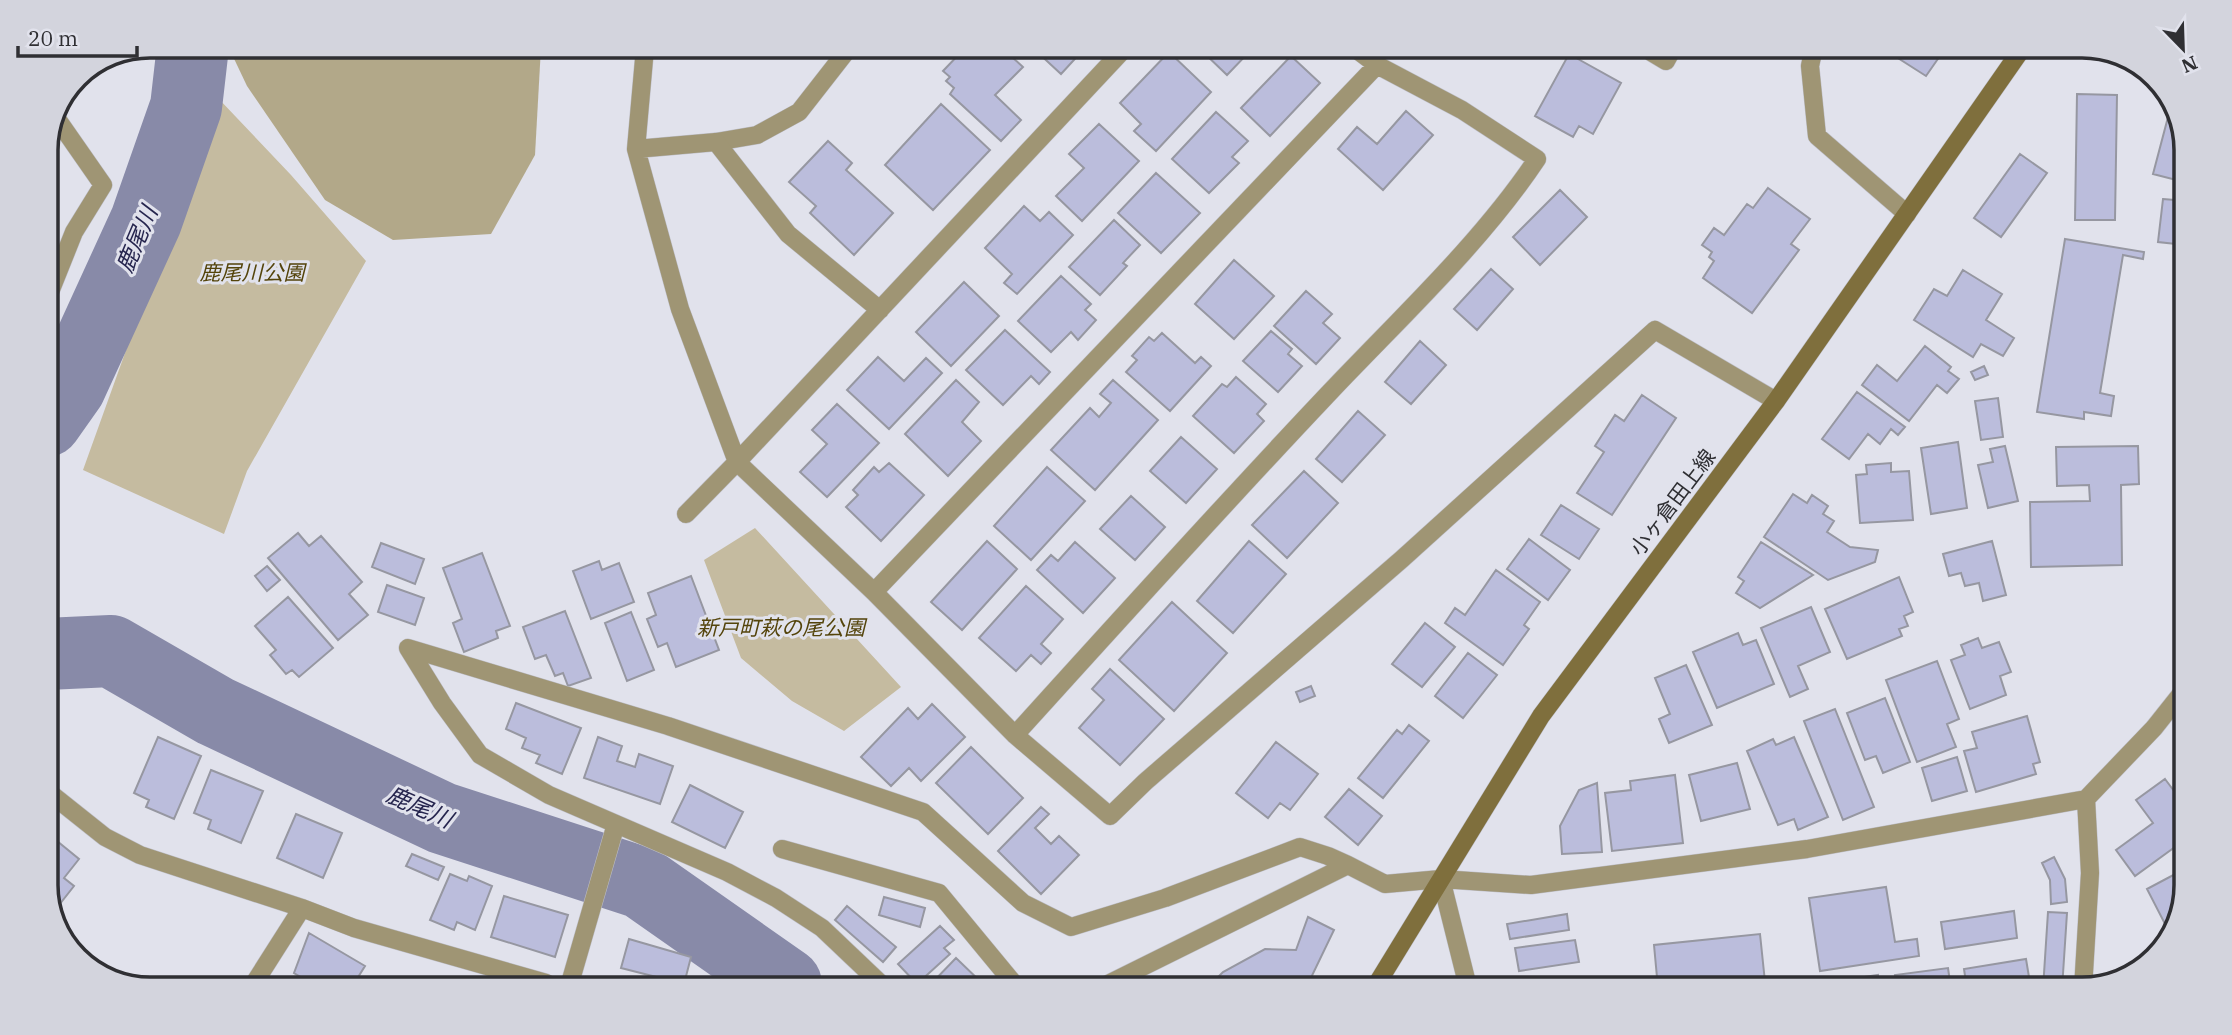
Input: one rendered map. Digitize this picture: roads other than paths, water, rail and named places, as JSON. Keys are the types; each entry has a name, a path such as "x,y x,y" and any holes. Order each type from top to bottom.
{"main road":[{"name":"小ヶ倉田上線","path":"1381,977 1541,716 1776,401 2016,58"}],"street":[{"path":"644,58 636,149 680,309 737,462 874,592 1014,735 1110,816 1145,782 1402,559 1655,330 1776,401"},
{"path":"636,149 716,142 757,135 799,112 841,58"},
{"path":"686,514 1116,58"},
{"path":"1014,735 1218,511 1453,262 1521,183 1537,159 1462,110 1368,58"},
{"path":"1812,58 1810,66 1817,136 1907,214"},
{"path":"874,592 1377,65"},
{"path":"58,272 74,232 103,185 62,125"},
{"path":"716,142 789,234 880,310"},
{"path":"873,977 821,928 776,898 727,872 549,795 480,755 442,703 408,648 668,726 923,812 1023,903 1070,927 1165,898 1300,847 1348,864 1385,884 1441,879 1531,885 1807,849 2086,799 2154,728 2174,703"},
{"path":"2083,977 2090,873 2086,799"},
{"path":"58,800 105,837 140,855 302,908 354,928 525,977"},
{"path":"572,977 616,824"},
{"path":"782,849 939,893 1008,977"},
{"path":"1123,977 1348,864"},
{"path":"1441,879 1466,977"},
{"path":"258,977 302,908"}],"waterway":[{"name":"鹿尾川","path":"58,404 70,387 146,221 186,107 192,58"},
{"name":"鹿尾川","path":"58,653 111,651 215,711 442,818 642,883 776,977"}],"park label":[{"name":"鹿尾川公園","path":"252,272"},
{"name":"新戸町萩の尾公園","path":"781,627"}]}
